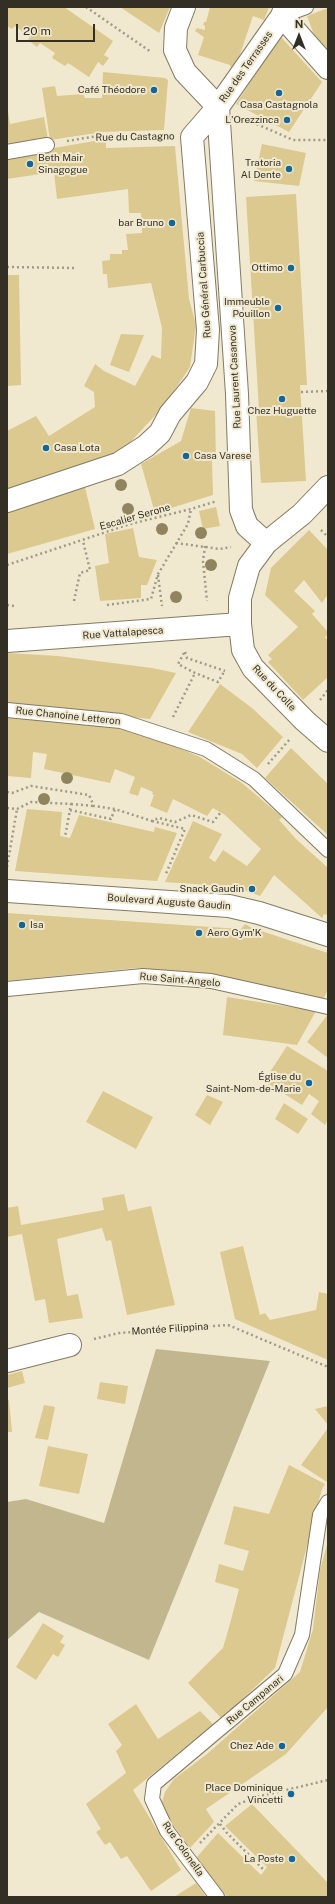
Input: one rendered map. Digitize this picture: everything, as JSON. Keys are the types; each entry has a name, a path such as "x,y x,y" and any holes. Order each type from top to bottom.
{"street":[{"path":"184,7 176,28 175,50 185,72 218,107 192,136"},
{"path":"290,10 328,68"},
{"name":"Rue des Terrasses","path":"218,107 290,10"},
{"name":"Rue Laurent Casanova","path":"218,107 237,394 242,510 247,526 266,543"},
{"name":"Rue Général Carbuccia","path":"7,501 118,464 146,446 160,433 170,414 197,382 206,364 208,330 192,136"},
{"name":"Rue du Colle","path":"328,487 302,514 266,543 249,566 240,598 240,624 243,650 253,668 328,741"},
{"name":"Rue Vattalapesca","path":"7,641 240,624"},
{"name":"Boulevard Auguste Gaudin","path":"7,891 230,906 259,913 328,935"},
{"path":"7,1361 70,1345"}],"lane":[{"path":"7,152 47,145"},
{"name":"Rue Chanoine Letteron","path":"7,710 121,721 206,749 254,779 328,850"},
{"name":"Rue Saint-Angelo","path":"7,990 144,976 211,981 328,1007"},
{"name":"Rue Campanari","path":"152,1799 154,1784 285,1674 302,1635 320,1515 328,1502"},
{"name":"Rue Colonella","path":"152,1799 167,1831 217,1897"}],"path":[{"path":"86,7 144,47 185,72"},
{"path":"218,107 293,140 328,140"},
{"name":"Rue du Castagno","path":"47,145 104,135 192,136"},
{"path":"7,267 77,268"},
{"path":"301,392 328,391"},
{"name":"Escalier Serone","path":"7,565 83,541 130,524 191,510 188,524 176,543"},
{"path":"74,601 80,573 90,570 83,541"},
{"path":"107,605 151,599 158,574 176,543 220,548 266,543"},
{"path":"205,546 203,561 208,627"},
{"path":"158,574 162,611"},
{"path":"7,605 14,606"},
{"path":"187,647 178,664 218,682 224,672"},
{"path":"185,652 187,658 224,672 253,668"},
{"path":"181,701 195,672"},
{"path":"254,779 306,721"},
{"path":"7,792 12,793 31,786 88,795 94,806"},
{"path":"7,808 17,809 31,802 94,806 115,809 152,821 185,829 154,901"},
{"path":"65,837 71,804"},
{"path":"7,868 17,809"},
{"path":"70,810 111,819 115,809"},
{"path":"152,821 159,818 174,822 191,815 213,822 221,812"},
{"name":"Montée Filippina","path":"70,1345 119,1333 228,1325 328,1367"},
{"path":"186,1856 220,1824 238,1804 257,1797 328,1780"},
{"path":"220,1824 264,1870"}],"shaded area":[{"path":"156,1349 270,1361 149,1660 39,1612 7,1640 7,1502 26,1499 104,1523"}],"building":[{"path":"7,7 64,7 113,41 104,55 109,58 103,66 98,62 89,77 68,63 65,66 52,58 55,53 40,43 37,47 28,40 30,37 15,26 12,29 7,26"},
{"path":"120,7 170,7 159,33"},
{"path":"210,7 269,7 264,20 253,16 235,69 231,68 230,65 198,55 204,37 195,31 197,28 205,30 205,26 203,25 204,22 206,22"},
{"path":"328,8 328,53 316,40 307,16"},
{"name":"Casa Castagnola","path":"280,36 322,82 289,132 236,104"},
{"path":"103,72 165,78 168,80 164,130 103,132 50,140 42,88 55,86 57,96 83,94 85,98 102,98"},
{"path":"7,105 10,124 44,117 48,139 7,147"},
{"path":"106,139 106,148 175,146 189,299 196,325 190,367 163,407 122,451 7,492 7,431 36,416 49,436 95,407 94,392 84,386 95,364 104,371 135,386 152,355 161,359 162,328 151,283 108,288 107,274 103,274 102,261 110,260 110,254 122,254 122,250 128,250 126,234 142,233 141,213 129,213 128,189 57,199 54,172 7,179 7,156"},
{"path":"262,144 306,153 299,186 254,181"},
{"name":"Immeuble Pouillon","path":"296,194 307,385 300,385 306,481 261,483 256,410 259,410 246,197"},
{"path":"7,275 19,275 21,385 7,386"},
{"path":"121,334 144,335 129,372 110,365"},
{"name":"Casa Varese","path":"191,408 215,411 216,461 212,461 213,495 155,513 141,464 181,441"},
{"path":"85,487 95,529 7,554 7,508"},
{"path":"216,507 220,526 203,529 199,511"},
{"path":"133,528 139,557 157,560 147,585 141,585 141,598 100,601 95,566 109,563 105,534"},
{"path":"309,530 328,550 328,594 322,603 304,580 294,591 315,611 312,614 328,632 328,635 325,637 328,641 328,677 303,700 268,662 272,659 268,655 298,627 265,595 271,568"},
{"path":"7,653 58,656 152,668 176,673 150,719 7,705"},
{"path":"220,684 252,708 283,737 257,768 242,754 188,732"},
{"path":"7,715 128,727 200,757 242,783 282,817 279,820 296,839 328,868 328,915 324,914 322,918 274,875 260,896 236,887 165,882 193,821 222,834 209,858 215,862 223,850 247,866 261,849 225,815 213,808 207,816 173,799 167,813 150,806 154,795 152,794 153,792 141,787 138,796 129,793 135,777 115,769 110,783 44,769 47,754 33,752 31,778 7,776"},
{"path":"291,748 328,784 328,835 265,778"},
{"path":"27,809 62,812 60,836 70,838 79,815 154,832 155,827 177,833 157,881 15,871"},
{"path":"7,913 241,929 245,924 252,928 328,953 328,990 322,1001 211,977 136,968 7,981"},
{"path":"227,997 316,1011 297,1045 223,1035"},
{"path":"328,1014 328,1058 307,1042"},
{"name":"Église du Saint-Nom-de-Marie","path":"287,1046 328,1071 328,1120 325,1125 311,1114 319,1101 309,1094 302,1105 264,1081"},
{"path":"103,1091 153,1117 136,1149 86,1122"},
{"path":"207,1095 223,1102 210,1125 195,1115"},
{"path":"284,1103 308,1119 298,1134 275,1119"},
{"path":"124,1194 128,1211 151,1206 175,1305 127,1315 111,1240 106,1241 102,1228 57,1239 67,1296 78,1294 83,1318 49,1323 45,1299 35,1301 22,1234 7,1237 7,1208 18,1206 21,1225 104,1210 102,1198"},
{"path":"243,1246 260,1315 265,1313 270,1320 316,1310 319,1292 328,1294 328,1360 235,1319 220,1252"},
{"path":"22,1371 25,1383 7,1388 7,1375"},
{"path":"100,1382 128,1386 125,1404 97,1399"},
{"path":"7,1400 9,1400 12,1432 7,1432"},
{"path":"44,1405 55,1407 48,1440 35,1438"},
{"path":"328,1406 328,1425 315,1409"},
{"path":"328,1428 328,1481 327,1482 301,1465"},
{"path":"48,1446 88,1454 79,1494 39,1486"},
{"path":"289,1465 325,1484 322,1489 275,1668 222,1719 188,1683 223,1648 231,1620 239,1589 215,1582 219,1564 243,1571 249,1551 224,1544 234,1506 269,1514"},
{"path":"328,1541 328,1707 286,1754 206,1809 214,1822 190,1848 163,1811 162,1802 165,1792 174,1779 207,1754 300,1672 313,1629 320,1570"},
{"path":"43,1623 64,1636 60,1642 65,1645 58,1657 53,1654 36,1680 16,1667"},
{"path":"136,1704 158,1739 200,1711 213,1724 133,1790 181,1870 151,1891 127,1856 121,1859 110,1842 105,1845 96,1832 101,1829 86,1804 126,1773 116,1751 122,1745 108,1724"},
{"path":"252,1804 328,1883 328,1897 227,1897 196,1858 218,1833 261,1875 267,1867 225,1826"},
{"path":"196,1883 206,1897 174,1897"}],"place":[{"name":"Café Théodore","path":"154,90"},
{"name":"Casa Castagnola","path":"279,93"},
{"name":"L'Orezzinca","path":"287,120"},
{"name":"Beth Mair Sinagogue","path":"30,164"},
{"name":"Tratoria Al Dente","path":"289,169"},
{"name":"bar Bruno","path":"172,223"},
{"name":"Ottimo","path":"291,268"},
{"name":"Immeuble Pouillon","path":"278,308"},
{"name":"Chez Huguette","path":"282,399"},
{"name":"Casa Lota","path":"46,448"},
{"name":"Casa Varese","path":"186,456"},
{"name":"Snack Gaudin","path":"252,889"},
{"name":"Isa","path":"22,925"},
{"name":"Aero Gym'K","path":"199,933"},
{"name":"Église du Saint-Nom-de-Marie","path":"309,1083"},
{"name":"Chez Ade","path":"282,1746"},
{"name":"Place Dominique Vincetti","path":"291,1794"},
{"name":"La Poste","path":"292,1859"}]}
